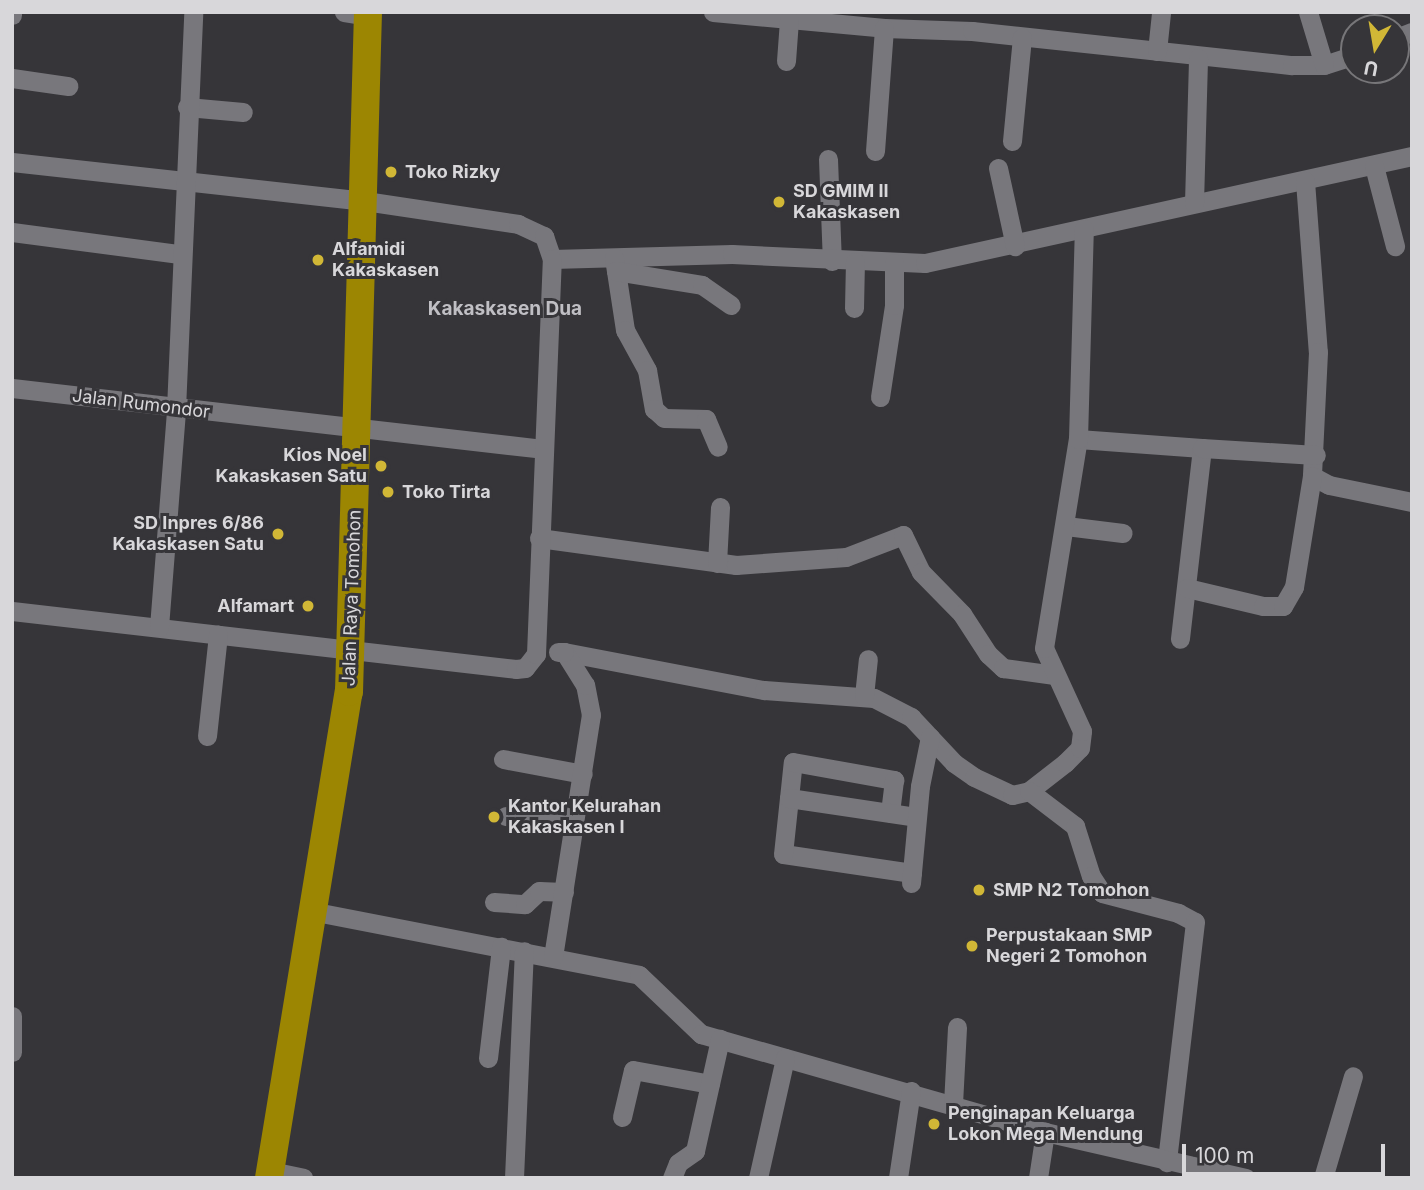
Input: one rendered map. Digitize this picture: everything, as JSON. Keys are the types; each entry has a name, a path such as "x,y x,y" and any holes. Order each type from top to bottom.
{"highway":[{"name":"Jalan Raya Tomohon","path":"270,1174 345,729 352,652 365,201 360,13"}],"street":[{"path":"159,627 176,408 183,184 193,12"},
{"path":"713,12 884,29 1023,37 1198,58 1324,65 1340,60"},
{"path":"1157,51 1161,12"},
{"path":"1308,12 1324,65"},
{"path":"786,61 789,20"},
{"path":"875,151 884,29"},
{"path":"1013,141 1023,37"},
{"path":"1194,203 1198,58"},
{"path":"12,78 68,86"},
{"path":"187,107 243,112"},
{"path":"615,265 732,254 855,262 945,261 1412,156"},
{"path":"828,159 832,261"},
{"path":"12,162 183,184 365,201 533,228 549,244 552,259 536,654 525,668 352,652 12,611"},
{"path":"1374,166 1395,246"},
{"path":"998,168 1015,246"},
{"path":"1187,588 1263,606 1283,606 1294,587 1316,454 1318,352 1305,181"},
{"path":"536,654 564,652 764,690 864,696 897,707 954,763 992,788 1012,795 1028,791 1065,763 1083,739 1044,648 1066,526 1078,439 1084,229"},
{"path":"12,232 180,254"},
{"path":"552,259 615,265 702,285 731,305"},
{"path":"854,308 855,262"},
{"path":"880,397 894,305 894,263"},
{"path":"615,265 625,330 647,370 654,409 664,418 706,419 718,447"},
{"name":"Jalan Rumondor","path":"16,389 543,449"},
{"path":"1078,439 1316,454"},
{"path":"1180,639 1202,447"},
{"path":"1312,476 1329,485 1412,502"},
{"path":"717,563 720,507"},
{"path":"1066,526 1123,533"},
{"path":"540,538 717,563 846,557 903,535 920,572 962,614 988,654 1003,668 1055,676"},
{"path":"207,736 218,635"},
{"path":"553,957 583,774 591,700 564,652"},
{"path":"864,696 868,659"},
{"path":"890,813 894,780 793,762 783,854 912,878 916,817 930,737"},
{"path":"503,759 583,774"},
{"path":"1028,791 1075,826 1091,876 1102,893 1178,913 1195,922 1167,1162"},
{"path":"789,798 916,817"},
{"path":"506,816 574,826"},
{"path":"494,902 525,904 538,891 564,892"},
{"path":"316,912 643,976 693,1030 720,1040 911,1091 1045,1132 1245,1178"},
{"path":"488,1058 501,947"},
{"path":"514,1178 524,951"},
{"path":"12,1016 12,1052"},
{"path":"953,1104 957,1027"},
{"path":"672,1178 678,1163 695,1151 720,1040"},
{"path":"758,1178 785,1058"},
{"path":"622,1117 633,1070 710,1084"},
{"path":"1323,1178 1353,1076"},
{"path":"898,1178 911,1091"},
{"path":"1038,1178 1045,1132"},
{"path":"270,1174 303,1178"}],"place":[{"name":"Toko Rizky","path":"391,172"},
{"name":"SD GMIM II Kakaskasen","path":"779,202"},
{"name":"Alfamidi Kakaskasen","path":"318,260"},
{"name":"Kios Noel Kakaskasen Satu","path":"381,466"},
{"name":"Toko Tirta","path":"388,492"},
{"name":"SD Inpres 6/86 Kakaskasen Satu","path":"278,534"},
{"name":"Alfamart","path":"308,606"},
{"name":"Kantor Kelurahan Kakaskasen I","path":"494,817"},
{"name":"SMP N2 Tomohon","path":"979,890"},
{"name":"Perpustakaan SMP Negeri 2 Tomohon","path":"972,946"},
{"name":"Penginapan Keluarga Lokon Mega Mendung","path":"934,1124"}],"district":[{"name":"Kakaskasen Dua","path":"505,309"}]}
